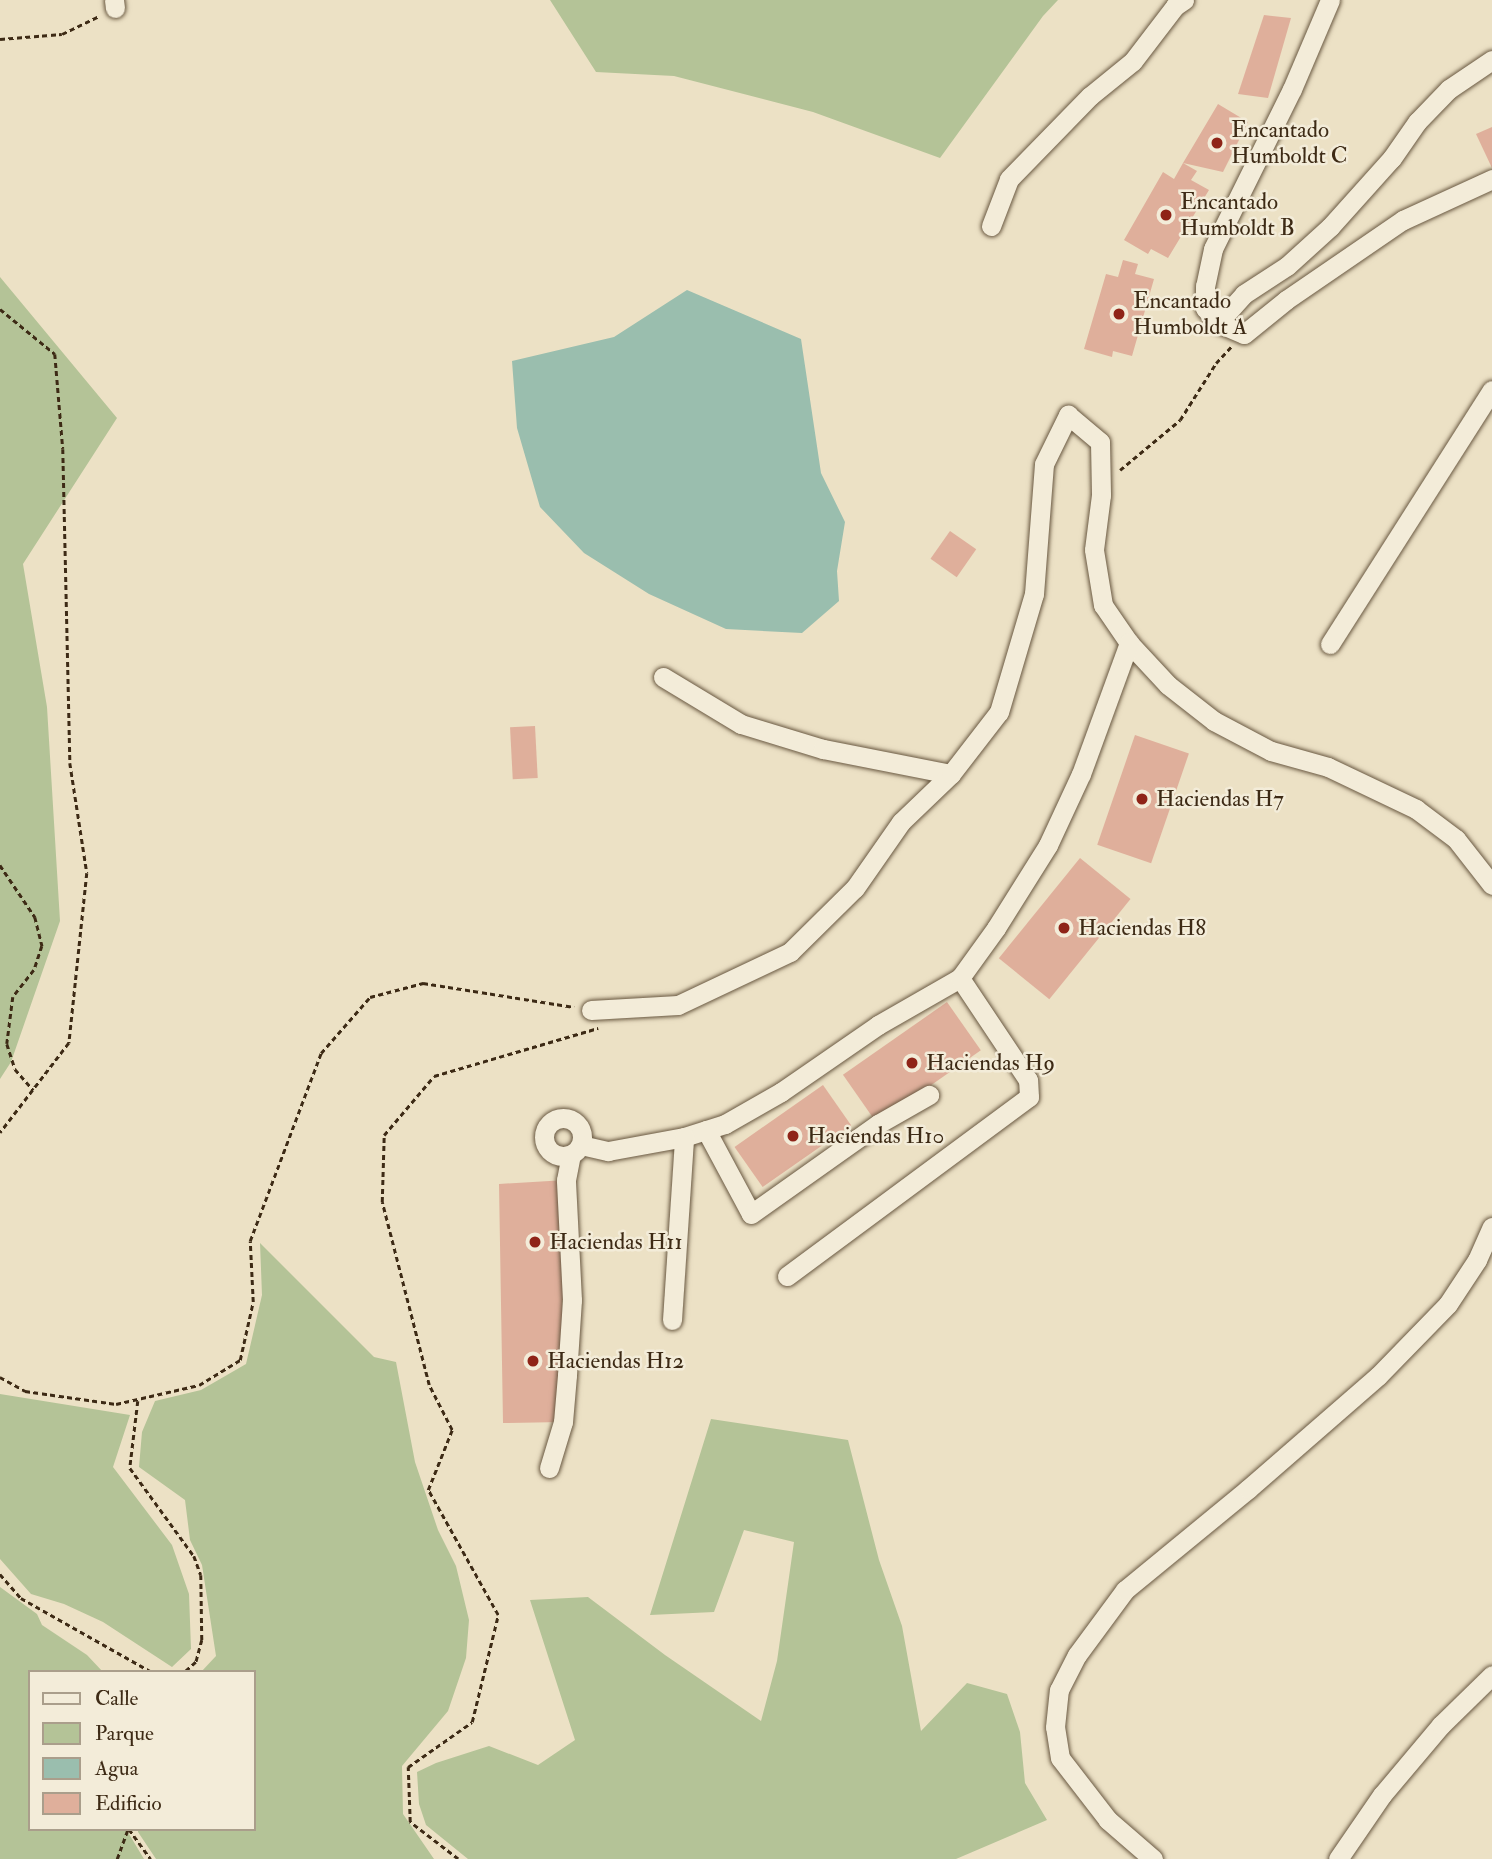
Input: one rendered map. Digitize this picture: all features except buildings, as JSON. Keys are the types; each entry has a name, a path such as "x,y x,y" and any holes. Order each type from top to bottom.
{"street":[{"path":"991,226 1009,179 1090,96 1133,61 1175,6 1184,0"},
{"path":"1330,0 1292,89 1213,249 1205,286 1205,308 1218,323 1244,334 1286,300 1403,220 1492,179"},
{"path":"1218,323 1244,294 1287,266 1330,228 1392,158 1416,122 1449,89 1492,60"},
{"path":"1330,644 1492,390"},
{"path":"591,1010 678,1005 790,952 855,888 901,822 951,774 999,712 1034,594 1044,464 1068,415 1100,442 1101,495 1094,550 1103,605 1129,643 1168,685 1214,721 1271,751 1328,767 1416,809 1456,839 1492,885"},
{"path":"550,1468 563,1422 567,1375 572,1300 566,1180 576,1150 608,1150 684,1138 725,1124 781,1092 878,1025 960,978 996,928 1048,845 1081,774 1129,643"},
{"path":"663,677 741,724 823,749 951,774"},
{"path":"787,1276 1029,1097 1028,1080 960,978"},
{"path":"706,1130 751,1214 878,1124 929,1095"},
{"path":"672,1320 684,1138"},
{"path":"1153,1859 1108,1820 1060,1758 1055,1727 1059,1690 1077,1655 1125,1590 1248,1489 1378,1376 1439,1313 1477,1260 1492,1227"},
{"path":"1338,1859 1382,1795 1441,1725 1492,1675"}],"path":[{"path":"0,39 62,34 115,4"},
{"path":"0,309 55,354 63,449 71,763 87,873 69,1043 0,1133"},
{"path":"1101,495 1115,474 1180,420 1216,363 1244,334"},
{"path":"0,865 35,917 42,946 34,970 13,997 7,1044 15,1069 33,1090"},
{"path":"0,1377 25,1391 116,1404 199,1385 240,1360 253,1302 250,1241 321,1053 370,996 423,983 591,1010"},
{"path":"458,1859 410,1822 408,1767 472,1722 498,1615 428,1490 452,1430 429,1385 382,1202 384,1135 434,1076 601,1027"},
{"path":"138,1401 130,1468 194,1556 201,1575 202,1640 197,1662 187,1670"},
{"path":"0,1574 21,1598 148,1670"},
{"path":"117,1859 127,1831"},
{"path":"130,1831 151,1859"}],"green space":[{"path":"550,0 1058,0 1043,16 940,158 813,112 674,76 596,72"},
{"path":"0,277 117,418 23,564 47,707 60,921 11,1062 0,1079"},
{"path":"260,1243 374,1357 396,1362 415,1462 438,1530 456,1566 469,1620 466,1658 448,1711 402,1766 403,1814 434,1859 156,1859 138,1832 256,1831 256,1670 203,1670 216,1656 202,1565 190,1540 185,1500 139,1467 142,1432 155,1401 201,1390 246,1364 262,1295"},
{"path":"0,1394 130,1415 113,1467 172,1545 189,1594 191,1649 172,1667 103,1622 64,1604 31,1594 0,1559"},
{"path":"711,1419 848,1440 879,1560 902,1626 921,1731 967,1683 1007,1694 1020,1732 1025,1783 1047,1820 956,1859 468,1859 426,1825 419,1804 417,1772 489,1746 538,1765 575,1740 530,1600 588,1597 665,1655 761,1721 777,1661 794,1542 744,1530 714,1612 650,1615"},
{"path":"0,1587 37,1614 42,1625 87,1655 101,1670 28,1670 28,1831 127,1831 144,1859 0,1859"}],"water":[{"path":"687,290 801,339 821,473 845,522 837,571 839,601 802,633 726,629 649,594 584,553 540,507 517,428 512,361 614,337"}],"place":[{"name":"Encantado Humboldt C","path":"1217,143"},
{"name":"Encantado Humboldt B","path":"1166,215"},
{"name":"Encantado Humboldt A","path":"1119,314"},
{"name":"Haciendas H7","path":"1142,799"},
{"name":"Haciendas H8","path":"1064,928"},
{"name":"Haciendas H9","path":"912,1063"},
{"name":"Haciendas H10","path":"793,1136"},
{"name":"Haciendas H11","path":"535,1242"},
{"name":"Haciendas H12","path":"533,1361"}]}
